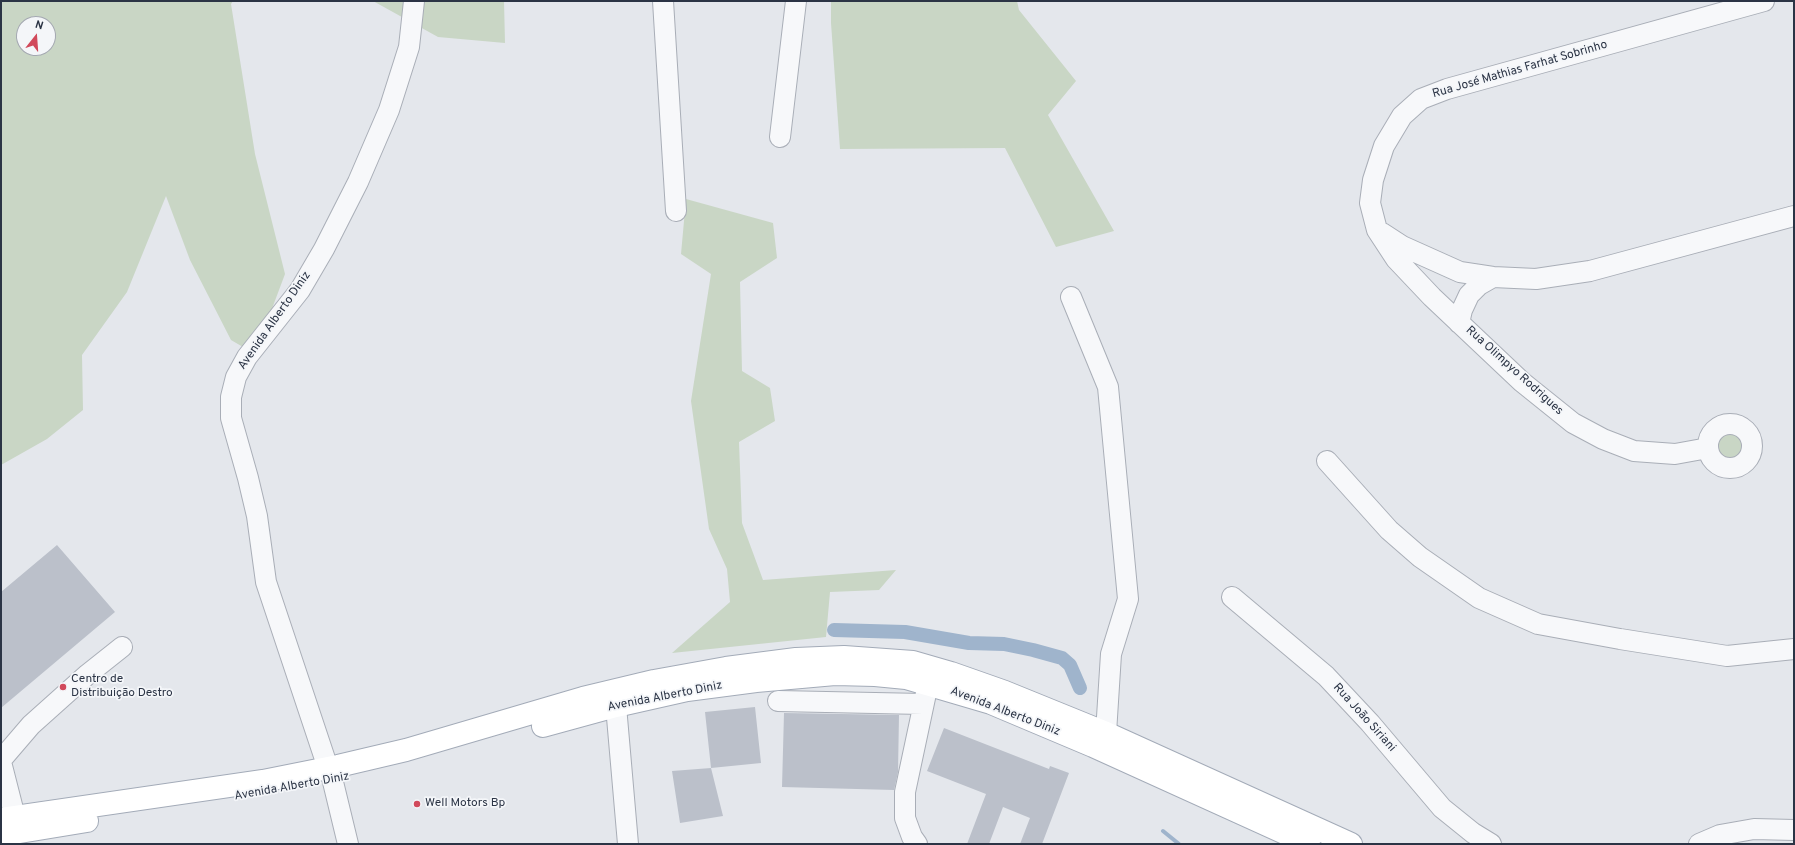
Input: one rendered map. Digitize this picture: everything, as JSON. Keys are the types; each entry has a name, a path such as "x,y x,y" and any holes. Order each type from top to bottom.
{"main road":[{"name":"Avenida Alberto Diniz","path":"8,818 263,781 330,775 406,750 583,698 654,680 796,659 844,656 913,662 951,673 1005,692 1106,733 1351,844"},
{"name":"Avenida Alberto Diniz","path":"1,835 330,775 687,690 756,681 835,674 876,675 906,678 925,694 991,704 1093,746 1309,844"}],"street":[{"name":"Avenida Alberto Diniz","path":"330,775 266,582 257,516 231,418 231,397 236,377 247,357 300,290 324,249 358,182 389,110 409,47 414,1"},
{"path":"663,1 676,211"},
{"path":"780,137 796,1"},
{"name":"Rua José Mathias Farhat Sobrinho","path":"1377,230 1370,203 1373,180 1384,146 1402,116 1421,99 1447,89 1764,1"},
{"path":"1377,230 1402,246 1460,272 1493,277 1536,279 1590,271 1794,216"},
{"name":"Rua Olimpyo Rodrigues","path":"1377,230 1396,258 1459,323 1522,382 1573,423 1603,439 1634,451 1675,454 1708,448"},
{"path":"1459,323 1462,310 1469,295 1479,285 1493,277"},
{"path":"1071,297 1108,387 1128,599 1111,654 1106,733"},
{"path":"1327,461 1389,530 1420,557 1479,598 1538,624 1727,656 1794,649"},
{"name":"Rua João Siriani","path":"1232,597 1326,676 1370,723 1442,808 1473,833 1491,844"},
{"path":"8,818 1,761 31,725 88,674 122,647"},
{"path":"778,701 925,694 905,792 905,818 912,837 917,844"},
{"path":"616,706 628,844"},
{"path":"330,775 348,844"},
{"path":"1699,844 1720,834 1754,829 1794,830"}],"green space":[{"path":"1,1 233,1 231,4 255,154 285,274 255,354 231,340 190,260 166,196 127,292 82,355 83,410 47,439 1,465"},
{"path":"373,1 504,1 505,43 438,37"},
{"path":"831,1 1017,1 1019,10 1076,81 1048,115 1114,231 1056,247 1005,148 840,149 831,23"},
{"path":"686,199 773,223 777,258 740,282 742,371 770,388 775,421 739,442 742,523 763,580 896,570 879,590 830,592 826,637 672,653 730,602 727,569 709,529 691,401 711,274 681,254"},
{"path":"1730,434 1739,437 1742,446 1739,455 1730,458 1721,455 1718,446 1721,437"}],"building":[{"path":"57,545 115,612 1,708 1,592"},
{"path":"755,707 761,763 711,768 705,712"},
{"path":"784,713 899,715 898,772 894,790 782,787"},
{"path":"944,728 1049,769 1050,766 1069,773 1042,844 1020,844 1030,818 1003,807 989,844 967,844 986,794 927,771"},
{"path":"711,768 723,816 680,823 672,771"}],"waterway":[{"path":"834,630 905,632 969,643 1004,644 1033,650 1062,658 1070,665 1080,688"},
{"path":"1163,831 1179,844"}],"place":[{"name":"Centro de Distribuição Destro","path":"63,687"},
{"name":"Well Motors Bp","path":"417,804"}]}
